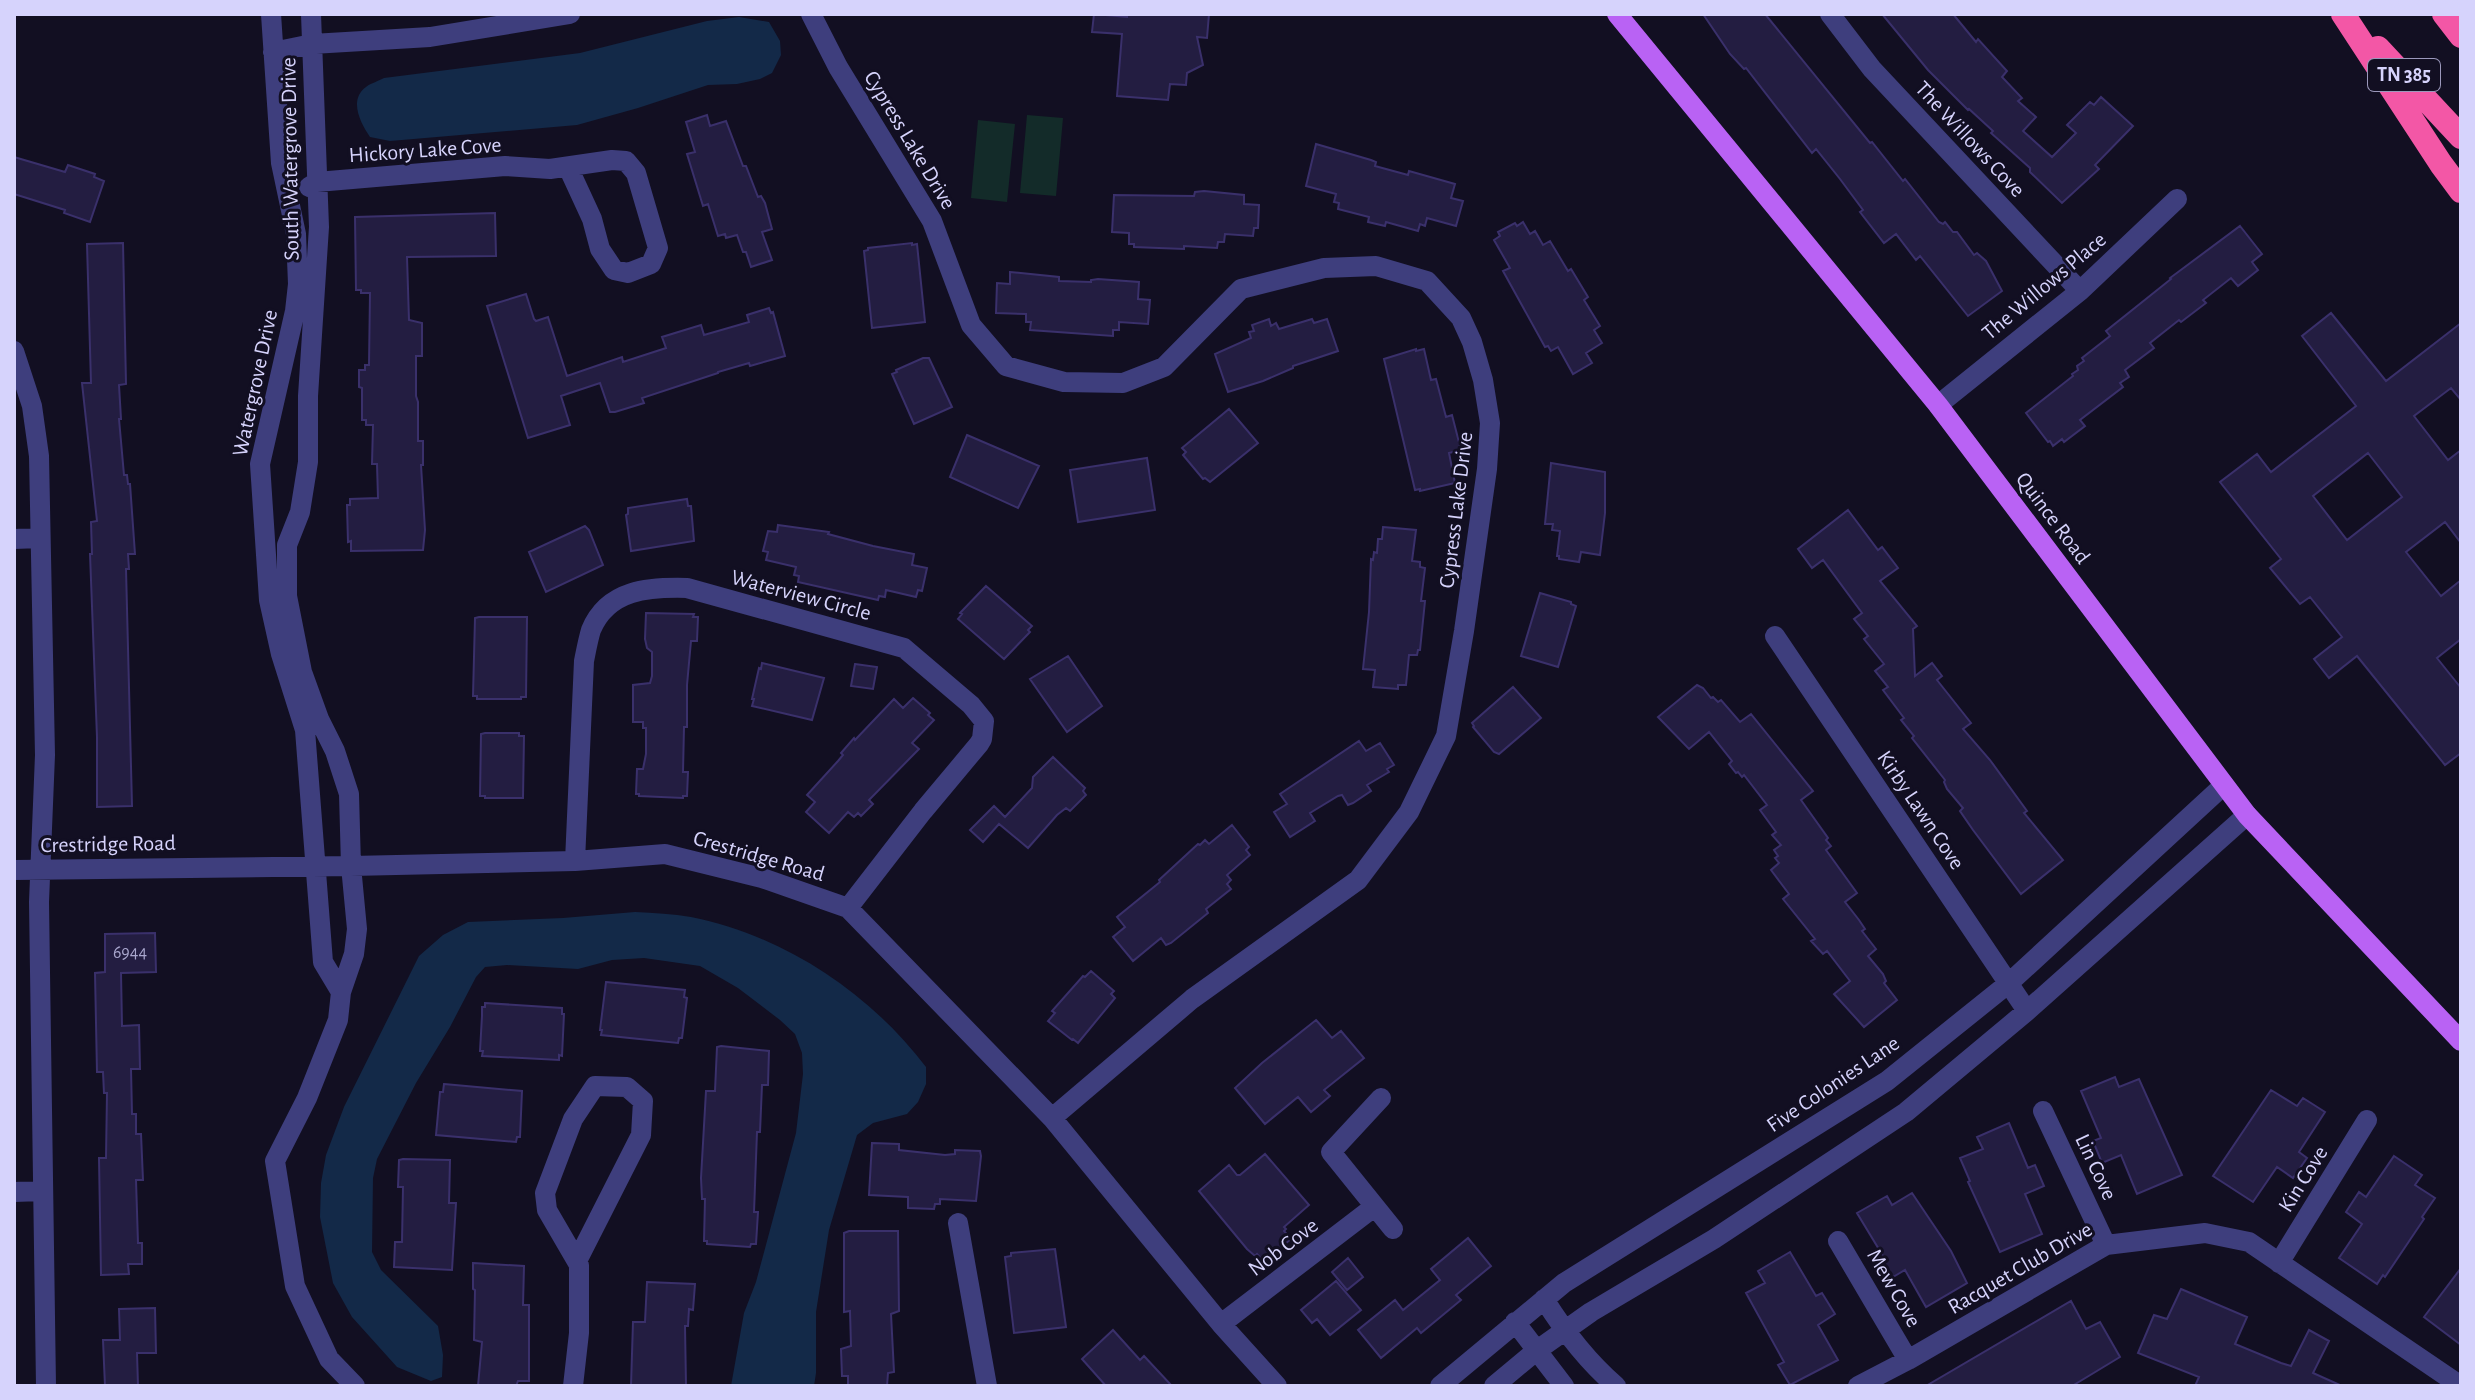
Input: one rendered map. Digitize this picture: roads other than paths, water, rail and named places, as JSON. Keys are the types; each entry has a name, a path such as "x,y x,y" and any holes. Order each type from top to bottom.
{"highway":[{"name":"TN 385","path":"2345,14 2461,137"},
{"path":"2345,14 2461,191"},
{"name":"TN 385","path":"2444,14 2461,36"}],"main road":[{"name":"Quince Road","path":"1617,14 1938,405 2247,815 2461,1041"}],"street":[{"name":"Watergrove Drive","path":"271,14 281,163 296,234 298,284 295,311 260,464 269,600 281,654 305,730 323,962 341,992"},
{"name":"South Watergrove Drive","path":"311,14 319,227 308,396 308,462 300,512 287,545 287,596 302,672 349,794 351,866"},
{"path":"273,52 312,44 430,37 570,14"},
{"name":"Cypress Lake Drive","path":"811,14 838,67 932,221 971,325 1006,366 1064,382 1123,383 1164,367 1241,289 1324,268 1376,266 1427,281 1461,318 1483,380 1490,423 1487,469 1464,631 1446,736 1409,812 1358,880 1192,999 1052,1118"},
{"name":"The Willows Cove","path":"1830,14 1872,69 2080,291"},
{"name":"Hickory Lake Cove","path":"289,198 317,182 505,166 550,169 612,160 626,161 636,173 658,248 651,264 628,273 614,270 600,249 592,219 568,167"},
{"name":"The Willows Place","path":"1938,405 2080,291 2177,199"},
{"path":"14,351 29,393 36,428 40,538 45,755 39,918 46,1386"},
{"path":"14,539 40,538"},
{"name":"Waterview Circle","path":"575,861 584,661 591,630 602,612 624,595 655,587 687,588 904,648 971,705 984,721 979,744 848,908"},
{"name":"Kirby Lawn Cove","path":"1775,636 2027,1011"},
{"name":"Five Colonies Lane","path":"1440,1386 1564,1283 1887,1081 2009,983 2224,785"},
{"path":"1494,1386 1564,1330 1714,1239 1906,1112 2027,1011 2247,815"},
{"name":"Crestridge Road","path":"14,870 575,861 665,854 762,878 848,908 1052,1118 1221,1324 1277,1386"},
{"path":"351,866 357,929 354,954 341,992 338,1020 307,1098 275,1161 295,1286 329,1359 355,1386"},
{"path":"1887,1081 1906,1112"},
{"path":"573,1386 579,1333 579,1265 547,1210 545,1193 573,1119 584,1100 595,1086 627,1087 643,1101 641,1135 577,1261"},
{"path":"1381,1098 1331,1152 1393,1229"},
{"name":"Lin Cove","path":"2043,1111 2106,1245"},
{"name":"Kin Cove","path":"2279,1263 2367,1120"},
{"path":"14,1192 42,1191"},
{"name":"Nob Cove","path":"1221,1324 1374,1207"},
{"path":"958,1223 987,1386"},
{"name":"Racquet Club Drive","path":"1858,1386 2106,1245 2205,1233 2249,1242 2461,1386"},
{"name":"Mew Cove","path":"1838,1241 1908,1360"},
{"path":"1544,1299 1564,1330 1597,1370 1616,1386"},
{"path":"1515,1322 1564,1386"}],"water":[{"path":"739,17 769,22 780,41 781,55 772,73 737,84 708,85 577,125 390,141 370,137 358,112 361,92 384,78 580,53 707,21"},
{"path":"635,912 684,916 725,926 791,953 822,971 879,1015 926,1067 926,1084 918,1102 907,1114 873,1123 857,1135 829,1230 816,1312 814,1386 731,1386 744,1313 756,1282 796,1133 803,1074 802,1053 795,1034 738,988 700,966 644,958 612,960 578,969 507,965 485,967 476,977 377,1159 373,1178 372,1252 381,1270 438,1326 443,1355 442,1377 431,1381 397,1367 352,1317 333,1283 320,1217 321,1183 326,1155 344,1107 419,956 443,935 468,922"}]}
